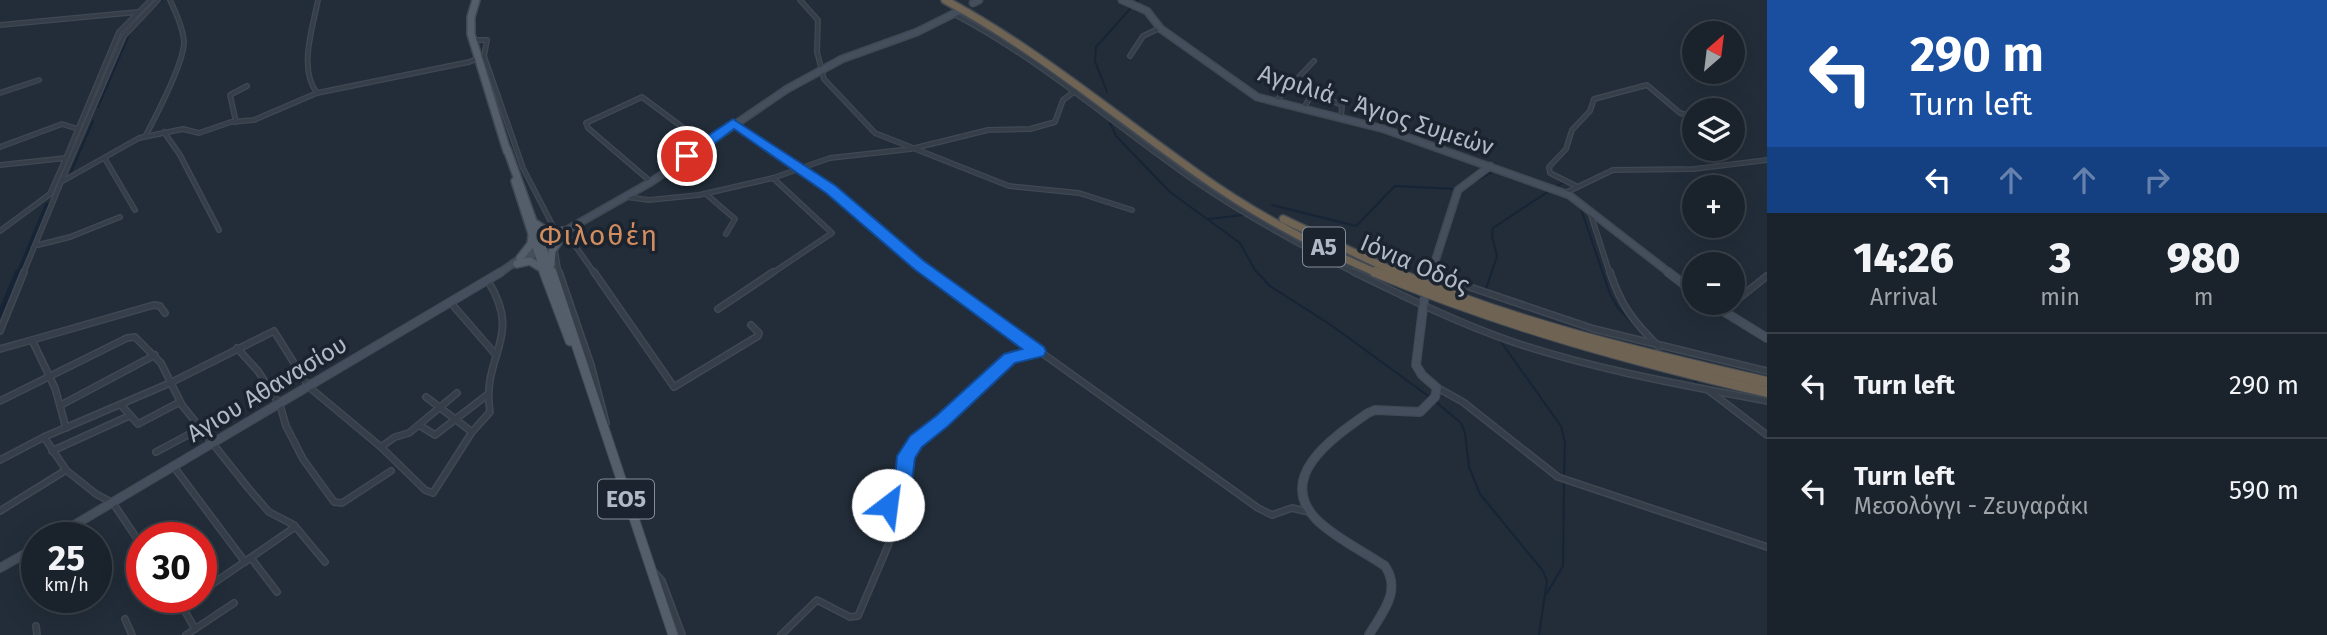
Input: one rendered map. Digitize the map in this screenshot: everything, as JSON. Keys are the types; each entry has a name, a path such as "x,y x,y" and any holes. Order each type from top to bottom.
{"highway":[{"name":"Ιόνια Οδός","path":"945,0 1024,44 1200,176 1262,214 1345,257 1433,296 1542,334 1610,354 1767,392"},
{"name":"Ιόνια Οδός","path":"956,0 1037,47 1174,150 1246,198 1359,257 1438,291 1535,325 1619,348 1767,382"}],"main road":[{"name":"ΕΟ5","path":"476,0 471,20 472,40 481,58 507,149 547,270 673,635"},
{"name":"Αγριλιά - Άγιος Συμεών","path":"1123,0 1149,12 1160,28 1250,93 1274,102 1392,132 1565,193 1589,208 1682,282"},
{"name":"Αγιου Αθανασίου","path":"80,522 488,281 651,181 733,123 821,70 956,13"},
{"path":"1430,277 1458,190 1490,166"},
{"path":"534,228 562,234 547,270 531,262 518,261 531,244 534,228"},
{"path":"1369,635 1392,594 1394,579 1391,572 1310,513 1300,493 1301,482 1307,468 1329,444 1372,411 1420,412 1434,396 1416,365 1424,304"},
{"path":"1730,315 1767,338"},
{"path":"0,568 21,556"}],"street":[{"path":"50,194 117,36 151,0"},
{"path":"0,331 121,41 132,24 158,0"},
{"path":"146,136 164,102 184,44 178,18 170,0"},
{"path":"317,93 311,87 308,69 318,0"},
{"path":"800,0 818,20 817,45 821,70 826,81 870,129 911,149 1009,186 1027,190 1079,193 1132,210"},
{"path":"0,25 138,12"},
{"path":"956,13 1013,46 1163,159 1230,205 1314,253 1424,304 1537,350 1767,401"},
{"path":"1130,56 1143,36 1160,28"},
{"path":"472,40 487,40 481,58 523,168 562,234 591,264 646,350 674,387 758,336 759,333 751,325"},
{"path":"61,182 146,136 185,130 199,133 236,122 262,118 317,93 481,58"},
{"path":"1274,102 1314,61"},
{"path":"1264,68 1262,74 1287,88"},
{"path":"0,93 40,80"},
{"path":"1576,186 1550,173 1549,166 1566,149 1572,130 1590,111 1593,101 1599,97 1647,85 1682,114"},
{"path":"236,122 230,95 247,86"},
{"path":"626,196 649,200 706,194 773,178 830,159 911,149 985,131 1022,130 1053,123 1063,100 1075,91"},
{"path":"1303,109 1311,96 1317,95 1342,105 1341,118"},
{"path":"651,181 588,128 586,123 635,99 645,97 705,144"},
{"path":"733,123 865,217 919,265 1266,513 1276,515 1294,508 1310,513"},
{"path":"0,147 62,124 78,129"},
{"path":"164,132 180,155 219,230"},
{"path":"0,165 66,158"},
{"path":"104,159 135,210"},
{"path":"1565,193 1613,170 1694,169 1767,160"},
{"path":"718,309 832,233 831,229 773,178"},
{"path":"0,231 58,190"},
{"path":"706,194 735,219 726,234"},
{"path":"1589,208 1619,300 1634,322 1659,347"},
{"path":"37,245 70,237 120,217"},
{"path":"555,246 556,264 604,412 606,441"},
{"path":"1745,294 1767,276"},
{"path":"1430,277 1659,347 1767,371"},
{"path":"0,460 44,437 170,383 274,331 309,387 432,494 440,486 472,432 490,414 487,394 502,339 504,312 488,281"},
{"path":"451,303 496,355"},
{"path":"0,349 154,305 160,306 165,313"},
{"path":"0,401 135,337 155,355 180,402 265,508 295,527 325,562"},
{"path":"32,341 61,405 66,428"},
{"path":"237,348 258,371 280,405 286,426 303,459 336,504 342,503 391,471"},
{"path":"781,635 817,600 850,617 858,616 896,527 888,499 903,481 906,456 910,449 1010,358 1038,351"},
{"path":"61,405 155,355"},
{"path":"1707,389 1767,435"},
{"path":"381,447 419,425 457,393"},
{"path":"419,425 435,435 487,394"},
{"path":"1434,396 1463,402 1514,441 1544,469 1558,477 1767,547"},
{"path":"426,397 472,432"},
{"path":"121,405 136,424 141,424 180,402"},
{"path":"52,451 128,416"},
{"path":"156,452 201,428"},
{"path":"44,437 66,470 96,494 113,503 126,522"},
{"path":"174,467 277,592"},
{"path":"0,511 66,470"},
{"path":"217,581 295,527"},
{"path":"649,566 662,581 682,635"},
{"path":"186,635 234,603"},
{"path":"187,613 195,629"},
{"path":"125,619 132,635"},
{"path":"36,626 37,635"}],"waterway":[{"path":"152,9 162,0"},
{"path":"1107,92 1095,61 1096,47 1138,0"},
{"path":"98,107 131,30"},
{"path":"71,172 93,121"},
{"path":"1110,123 1116,136 1170,192 1240,243 1255,270 1270,286 1331,325 1431,398"},
{"path":"1469,185 1494,171"},
{"path":"1557,186 1564,182"},
{"path":"1272,205 1356,226 1395,186 1455,189"},
{"path":"1486,289 1497,256 1492,236 1493,228 1549,191"},
{"path":"18,274 47,205"},
{"path":"1580,206 1610,294 1618,308 1638,329"},
{"path":"1209,219 1243,215"},
{"path":"0,315 18,272"},
{"path":"1499,339 1561,426 1565,443 1564,474"},
{"path":"1693,379 1696,382"},
{"path":"1714,399 1753,428"},
{"path":"1436,402 1461,423 1465,433 1469,467 1480,494 1543,571 1547,581 1539,635"},
{"path":"1547,593 1563,566 1564,481"}],"district":[{"name":"Φιλοθέη","path":"599,235"}],"route":[{"path":"687,156 733,123 831,190 919,265 1038,351 1010,358 942,421 916,441 906,456 903,481 889,497 888,505"}]}
